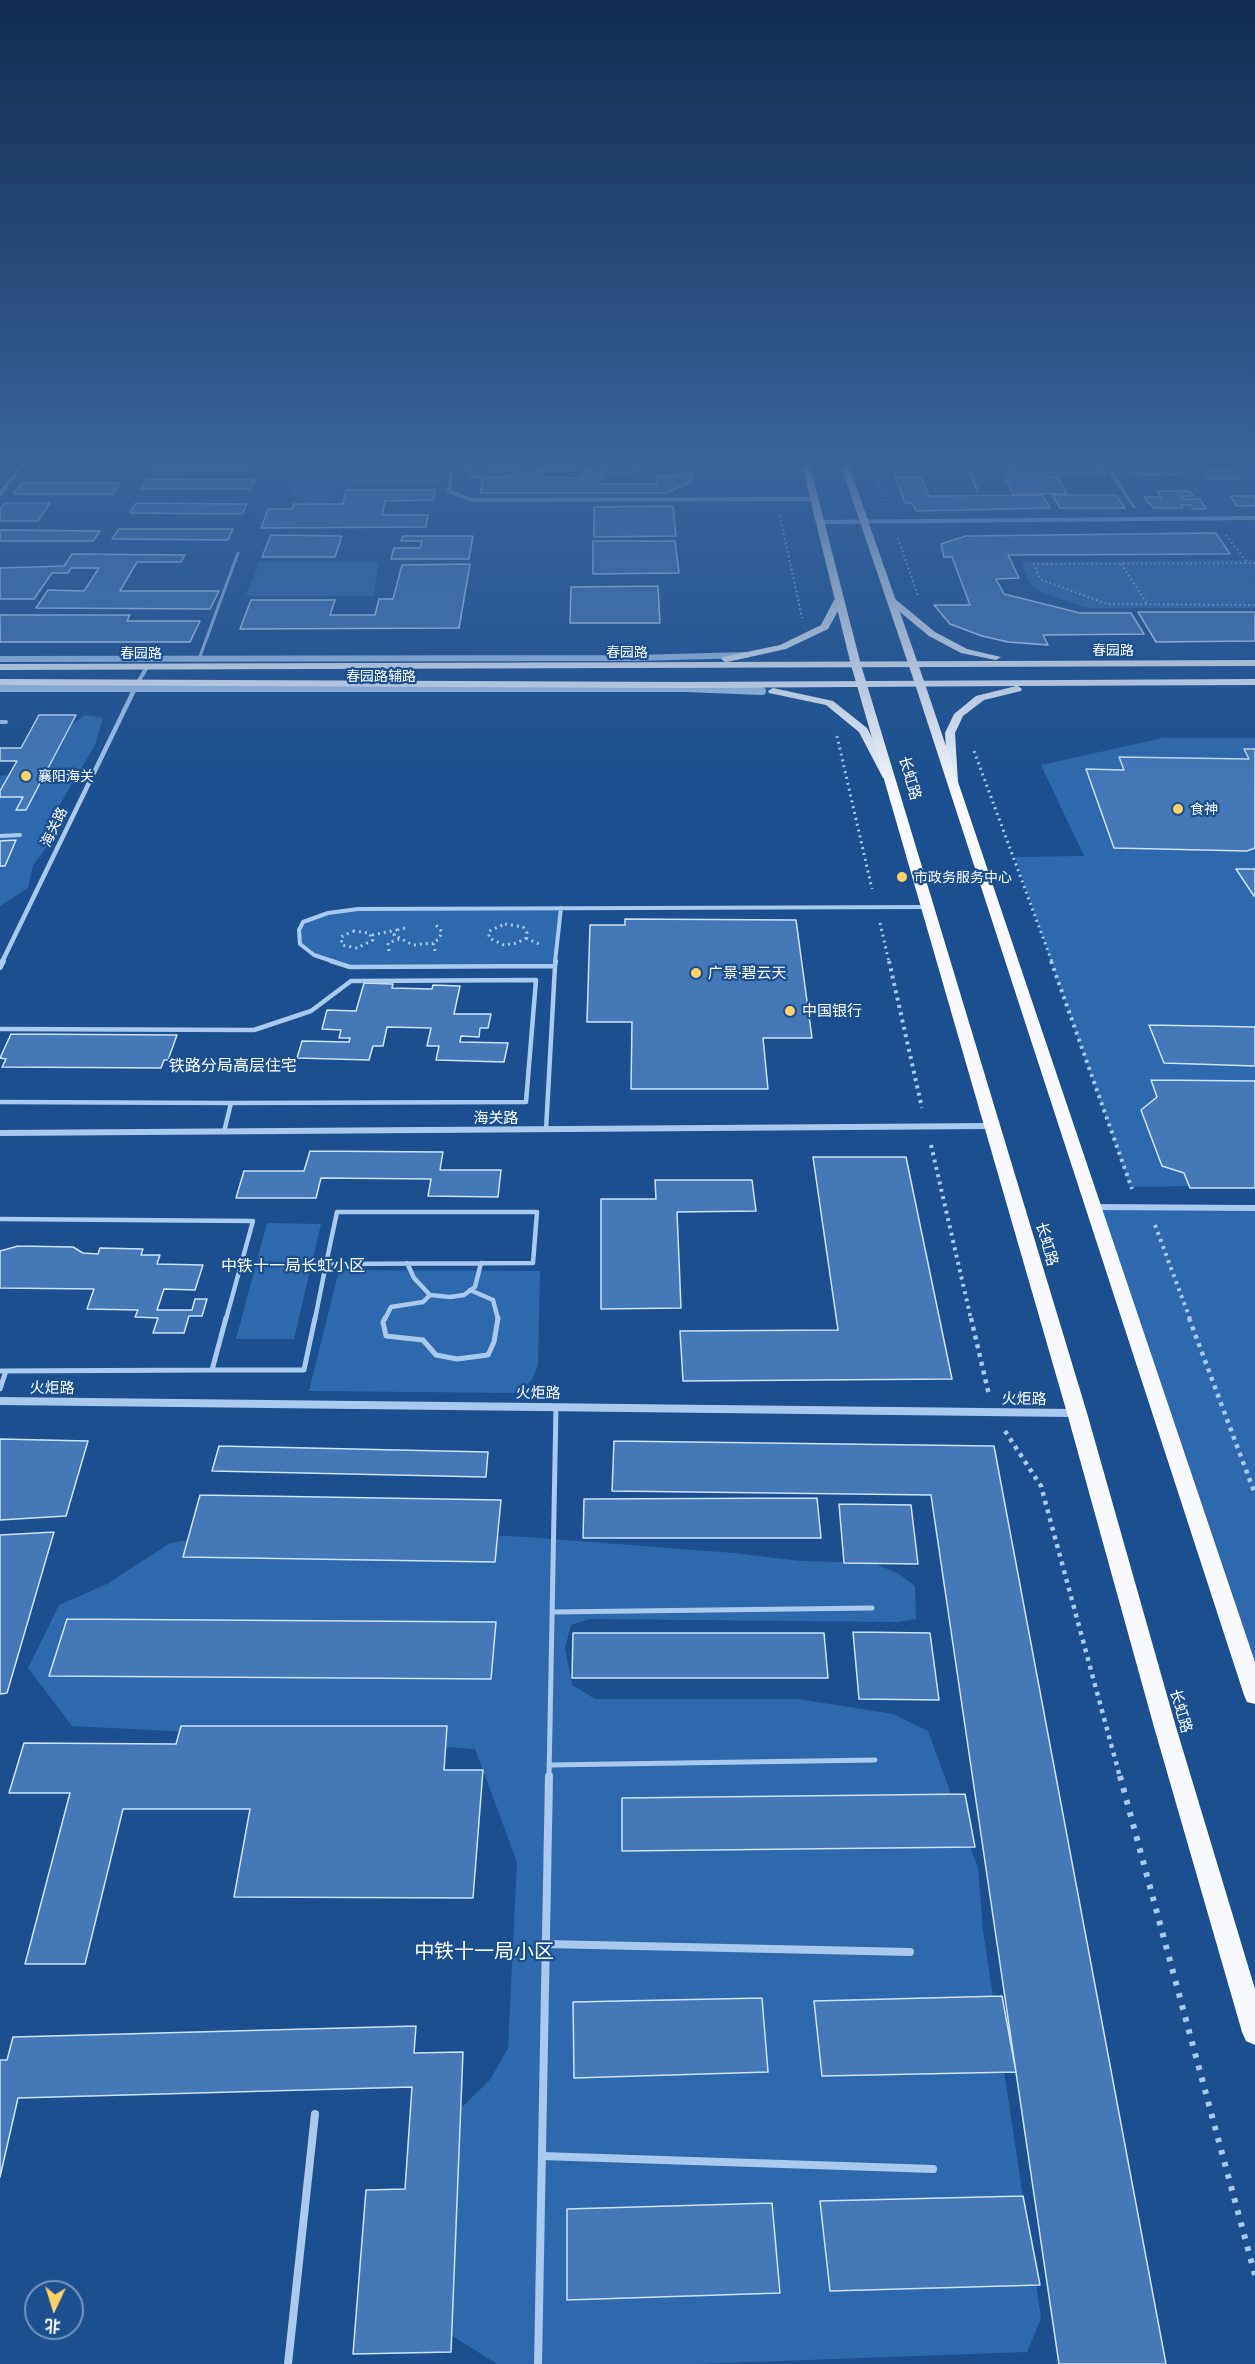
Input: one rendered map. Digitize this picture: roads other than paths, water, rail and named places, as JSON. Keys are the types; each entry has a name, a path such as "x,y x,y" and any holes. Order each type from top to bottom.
{"highway":[{"name":"长虹路","path":"833,576 856,664 1077,1413 1165,1727 1255,2032"},
{"path":"883,576 1255,1695"}],"main road":[{"path":"694,666 783,647 825,627 839,600"},
{"path":"892,601 932,634 964,651 1034,664"},
{"name":"春园路","path":"0,667 1255,663"},
{"name":"春园路","path":"0,682 136,685 1255,682"},
{"path":"953,785 950,733 959,714 980,698 1042,683"},
{"path":"686,685 780,692 829,703 863,730 891,784"}],"street":[{"name":"春园路辅路","path":"0,659 635,658 746,655"},
{"name":"海关路","path":"0,967 136,685 147,667"},
{"name":"春园路辅路","path":"0,688 136,685 762,691"},
{"name":"海关路","path":"0,1133 992,1126"},
{"path":"1093,1207 1255,1208"},
{"name":"火炬路","path":"0,1401 1077,1413"}],"lane":[{"path":"198,659 229,576"},
{"path":"0,722 6,722"},
{"path":"0,836 20,835"},
{"path":"555,966 350,967 314,955 300,944 299,930 303,922 328,913 358,909 927,907"},
{"path":"546,1130 555,966 561,908"},
{"path":"0,1029 254,1030 311,1011 351,981 536,980 526,1102 0,1102"},
{"path":"224,1132 231,1103"},
{"path":"0,1389 3,1371 304,1370 326,1264 337,1212 537,1212 533,1263 326,1264"},
{"path":"0,1220 254,1221 212,1370"},
{"path":"407,1263 414,1278 430,1295 450,1297 464,1295 475,1287 481,1263"},
{"path":"430,1295 423,1302 391,1307 383,1322 386,1336 423,1340 436,1355 457,1359 488,1355 494,1342 498,1319 493,1300 470,1290"},
{"path":"538,2364 556,1407"},
{"path":"552,1612 872,1608"},
{"path":"549,1765 875,1760"},
{"path":"546,1944 910,1952"},
{"path":"288,2364 315,2115"},
{"path":"542,2156 933,2169"}],"place":[{"name":"襄阳海关","path":"26,776"},
{"name":"食神","path":"1178,809"},
{"name":"市政务服务中心","path":"902,877"},
{"name":"广景·碧云天","path":"696,973"},
{"name":"中国银行","path":"790,1011"}],"district":[{"name":"铁路分局高层住宅","path":"233,1066"},
{"name":"中铁十一局长虹小区","path":"293,1266"},
{"name":"中铁十一局小区","path":"484,1951"}]}
